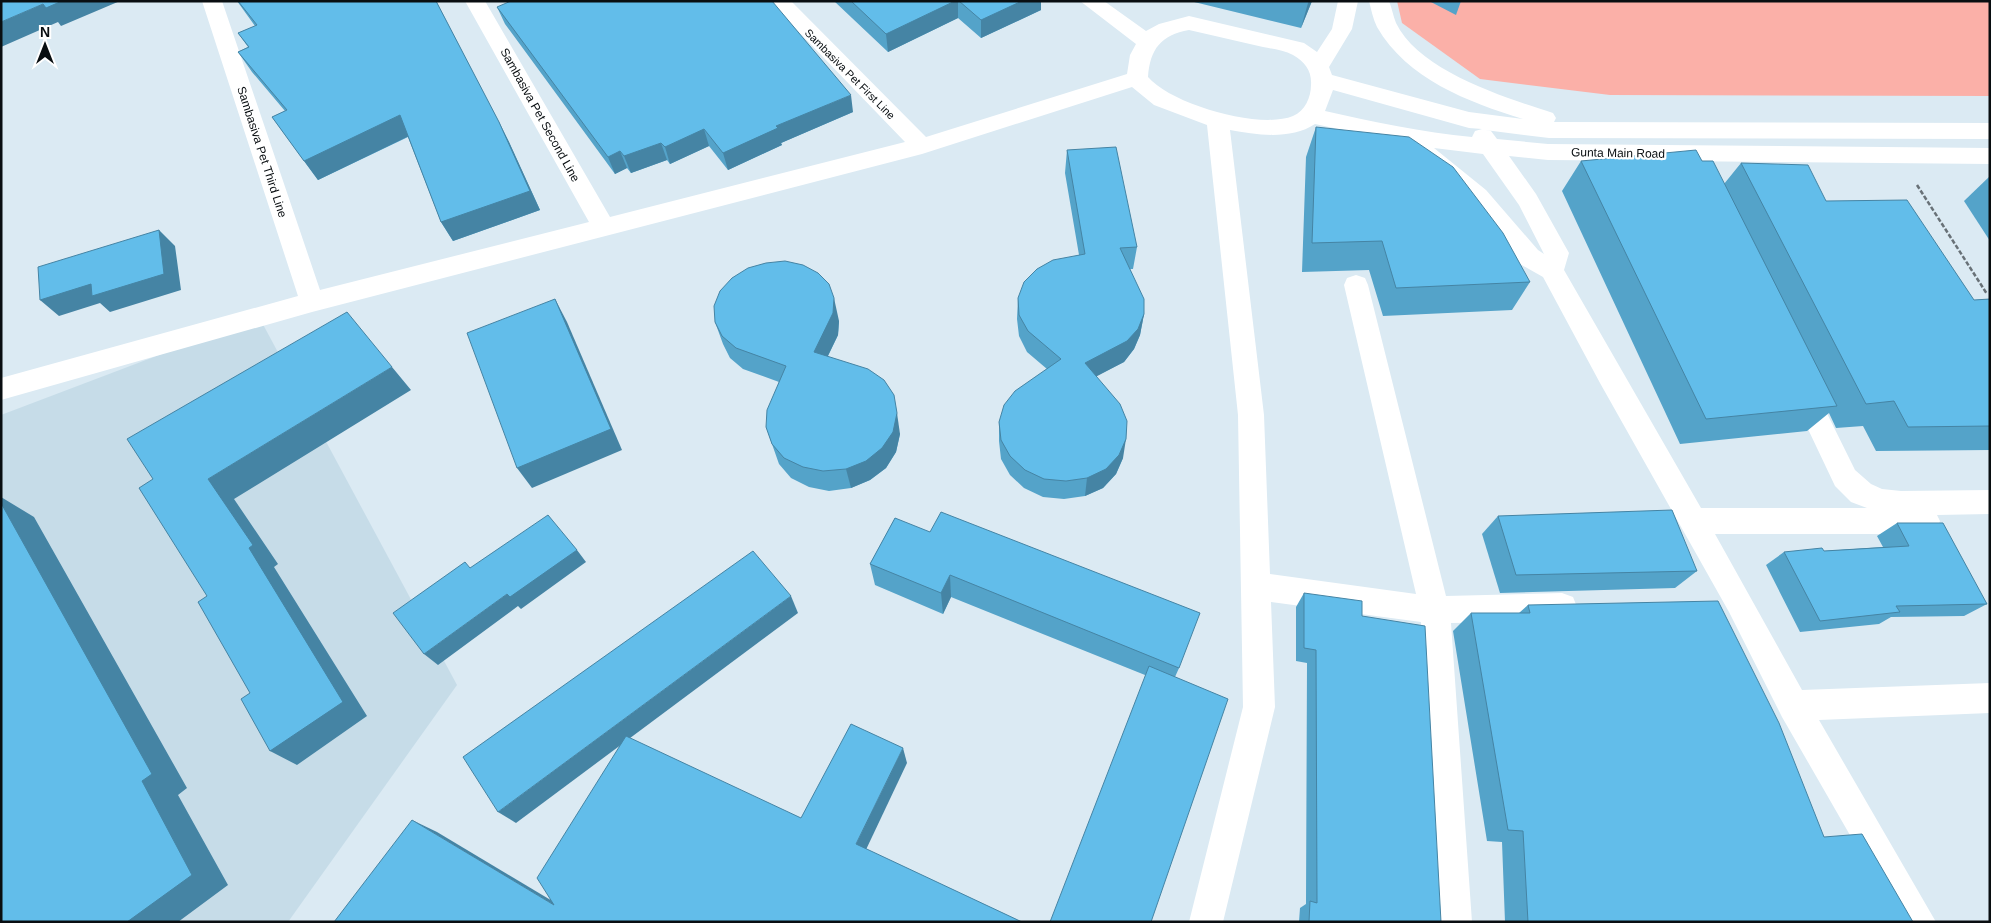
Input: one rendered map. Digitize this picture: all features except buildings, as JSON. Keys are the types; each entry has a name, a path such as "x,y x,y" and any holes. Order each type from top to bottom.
{"street":[{"name":"Sambasiva Pet Third Line","path":"212,1 312,302"},
{"name":"Sambasiva Pet Second Line","path":"476,1 604,228"},
{"name":"Sambasiva Pet First Line","path":"779,1 922,146"},
{"path":"1090,1 1152,37"},
{"path":"1115,1 1152,37"},
{"path":"1321,73 1308,55 1297,48 1207,26 1181,24 1152,37 1137,59 1137,78 1146,90 1162,100 1218,119 1265,127 1286,126 1301,122 1310,115 1320,98 1321,73 1342,29 1348,1"},
{"path":"1379,1 1388,30 1404,48 1426,67 1456,84 1498,102 1585,130"},
{"name":"Gunta Main Road","path":"1321,73 1469,120 1549,130 1990,131"},
{"path":"1,389 312,302 922,146 1137,78"},
{"name":"Gunta Main Road","path":"1310,115 1450,143 1548,152 1990,156"},
{"path":"1206,922 1259,707 1251,415 1218,119"},
{"path":"1469,120 1491,147 1528,200 1557,253 1552,270"},
{"path":"1399,134 1454,175 1478,196 1528,257 1552,270 1738,602 1793,706 1919,922"},
{"path":"1686,154 1699,180"},
{"path":"1356,285 1435,610 1455,922"},
{"path":"1790,366 1845,478 1861,493 1880,500 1901,503 1990,502"},
{"path":"1692,521 1990,521"},
{"path":"1256,586 1435,610 1592,606"},
{"path":"1709,603 1738,602"},
{"path":"1793,706 1990,698"}],"path":[{"path":"1898,155 1986,294"}],"shaded area":[{"path":"1397,1 1990,1 1990,96 1610,95 1480,79 1402,23"},
{"path":"259,317 457,685 288,922 1,922 1,415"}]}
